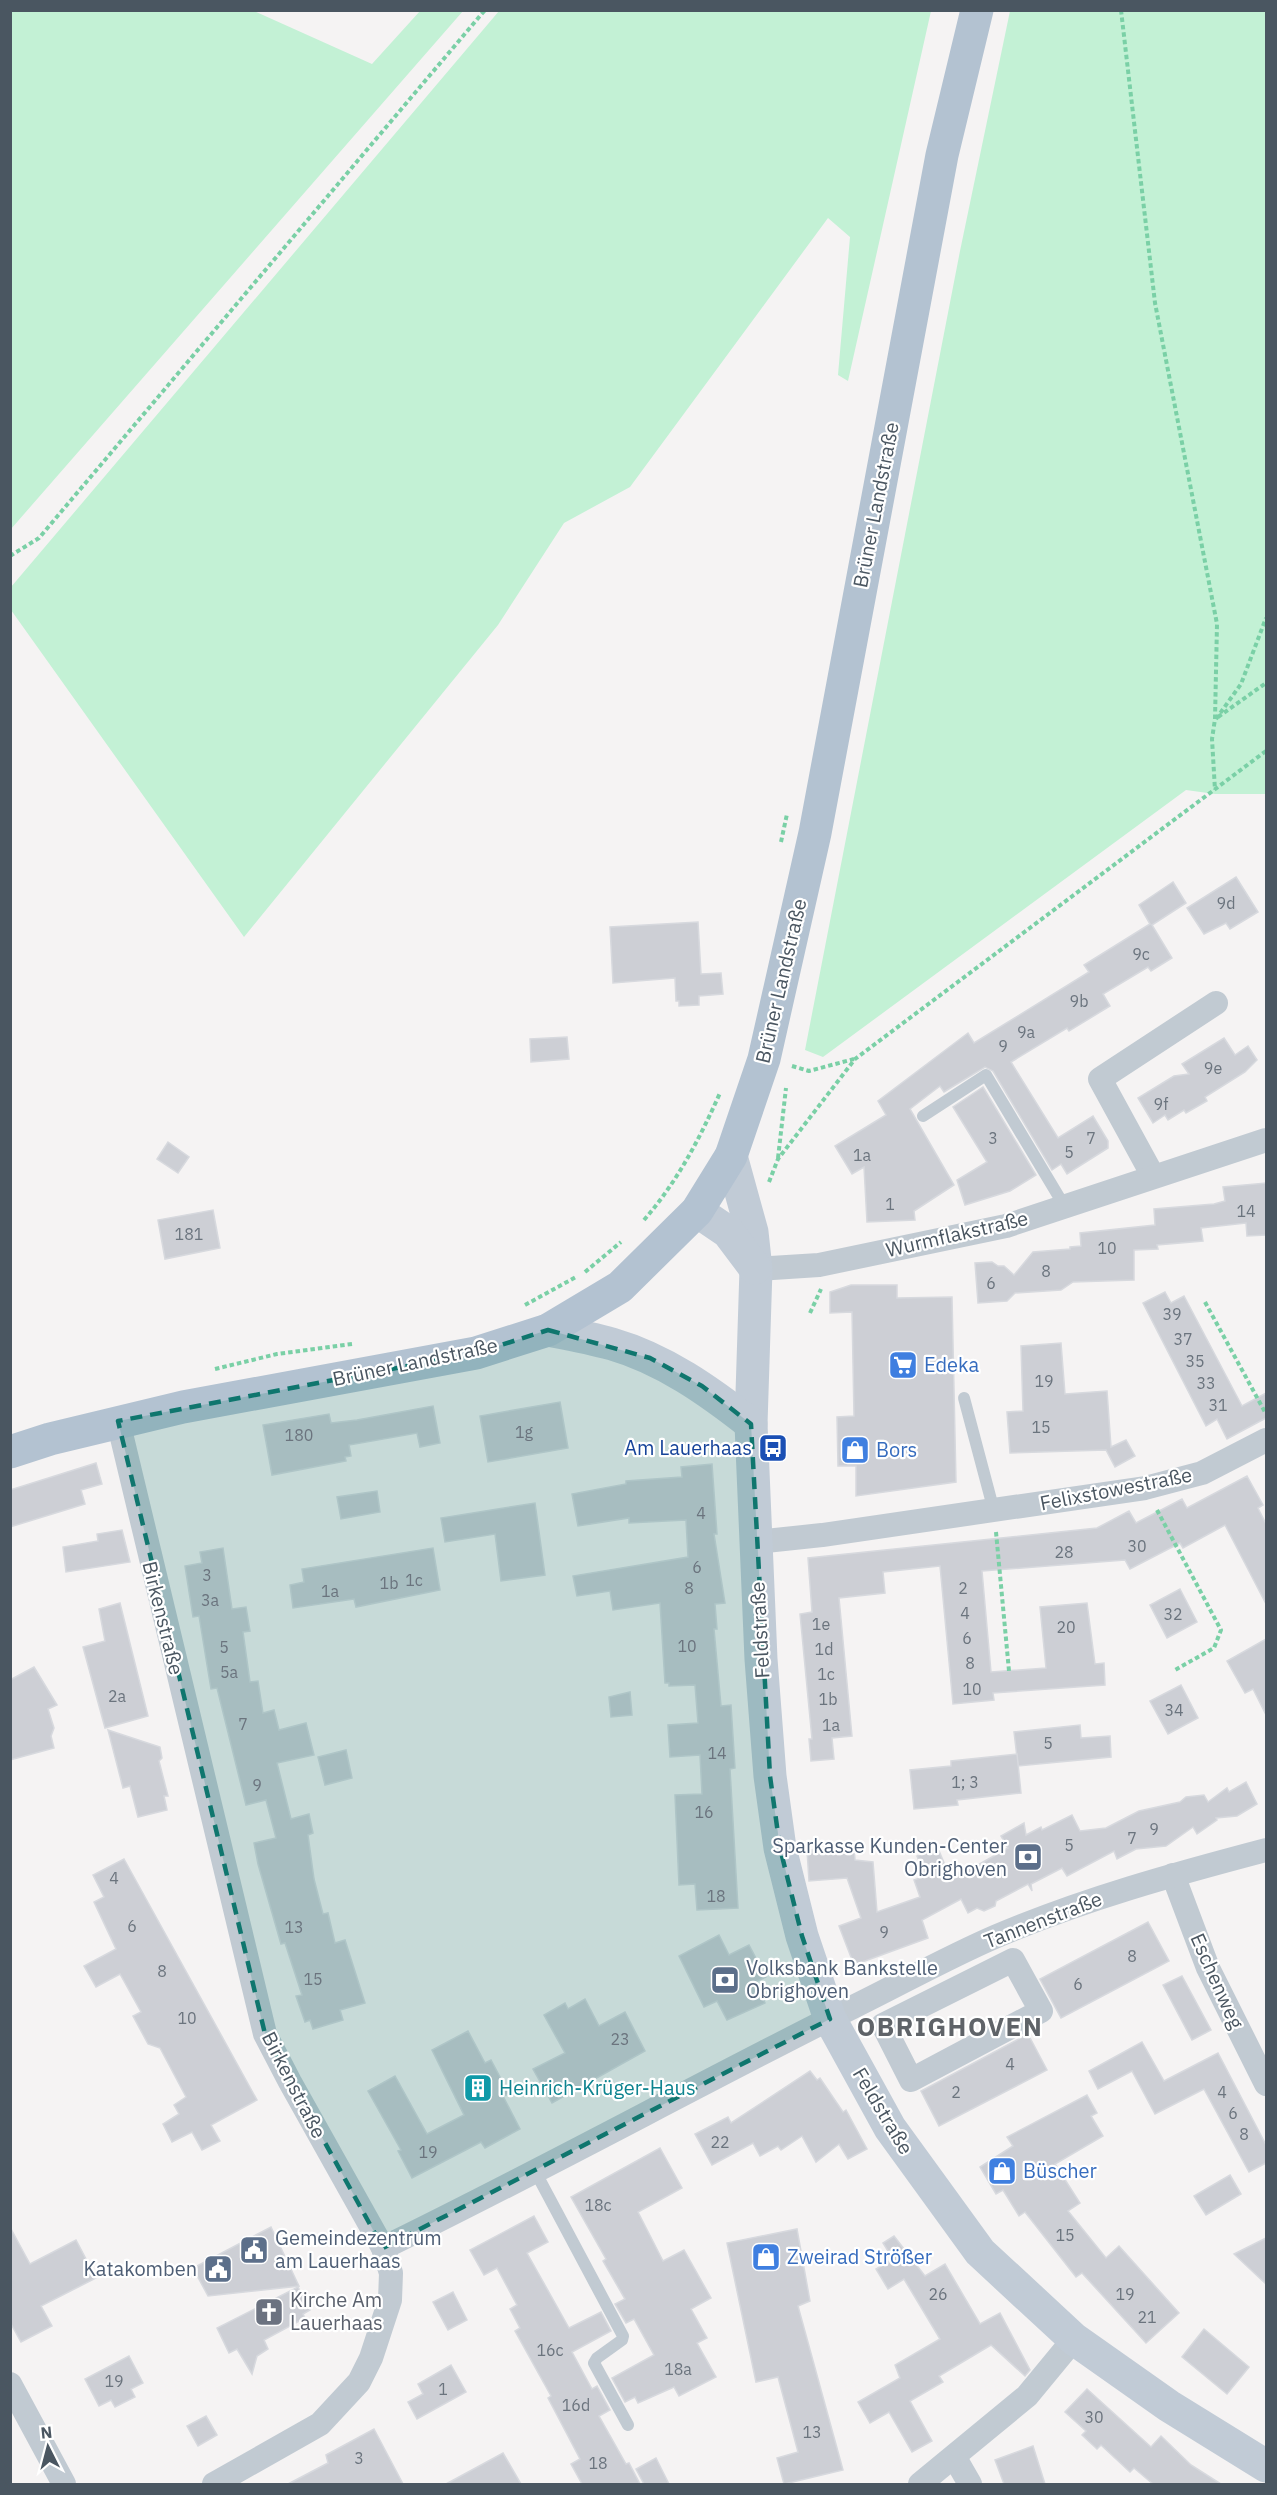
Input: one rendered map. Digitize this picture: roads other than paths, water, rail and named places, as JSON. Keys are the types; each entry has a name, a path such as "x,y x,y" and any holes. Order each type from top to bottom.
{"main road":[{"name":"Brüner Landstraße","path":"10,1452 118,1421 476,1353 548,1330 620,1287 697,1211 731,1156 764,1059 815,833 942,155 977,10"}],"street":[{"path":"1153,1176 1100,1079 1216,1003"},
{"name":"Wurmflakstraße","path":"756,1269 819,1265 1006,1226 1266,1140"},
{"name":"Feldstraße","path":"731,1156 752,1232 756,1269 751,1424 769,1764 780,1848 802,1936 830,2019 890,2128 923,2177 980,2252 1074,2339 1169,2406 1266,2466"},
{"path":"697,1211 728,1232 756,1269"},
{"path":"548,1330 612,1344 650,1358 702,1386 751,1424"},
{"name":"Birkenstraße","path":"118,1421 142,1532 266,2034 290,2082 383,2248 391,2273 390,2300 374,2349 359,2382 320,2424 214,2484"},
{"name":"Felixstowestraße","path":"756,1542 994,1511 1145,1488 1202,1473 1266,1440"},
{"name":"Tannenstraße","path":"830,2019 997,1936 1074,1906 1173,1875 1266,1850"},
{"name":"Eschenweg","path":"1173,1875 1208,1968 1266,2084"},
{"path":"1013,1960 1041,2011 912,2080 883,2025 1013,1960"},
{"path":"383,2248 830,2019"},
{"path":"920,2484 955,2458 1027,2396 1074,2339"},
{"path":"10,2384 63,2484"},
{"path":"955,2458 970,2484"}],"lane":[{"path":"923,1116 986,1075 1065,1207"},
{"path":"964,1398 994,1511"},
{"path":"535,2171 623,2336 622,2340 597,2358 594,2363 628,2425"}],"place":[{"name":"Edeka","path":"903,1365"},
{"name":"Am Lauerhaas","path":"773,1448"},
{"name":"Bors","path":"855,1450"},
{"name":"Sparkasse Kunden-Center Obrighoven","path":"1028,1857"},
{"name":"Volksbank Bankstelle Obrighoven","path":"725,1980"},
{"name":"Heinrich-Krüger-Haus","path":"478,2088"},
{"name":"Büscher","path":"1002,2171"},
{"name":"Gemeindezentrum am Lauerhaas","path":"254,2250"},
{"name":"Zweirad Strößer","path":"766,2257"},
{"name":"Katakomben","path":"218,2269"},
{"name":"Kirche Am Lauerhaas","path":"269,2312"}],"district":[{"name":"OBRIGHOVEN","path":"950,2027"}]}
